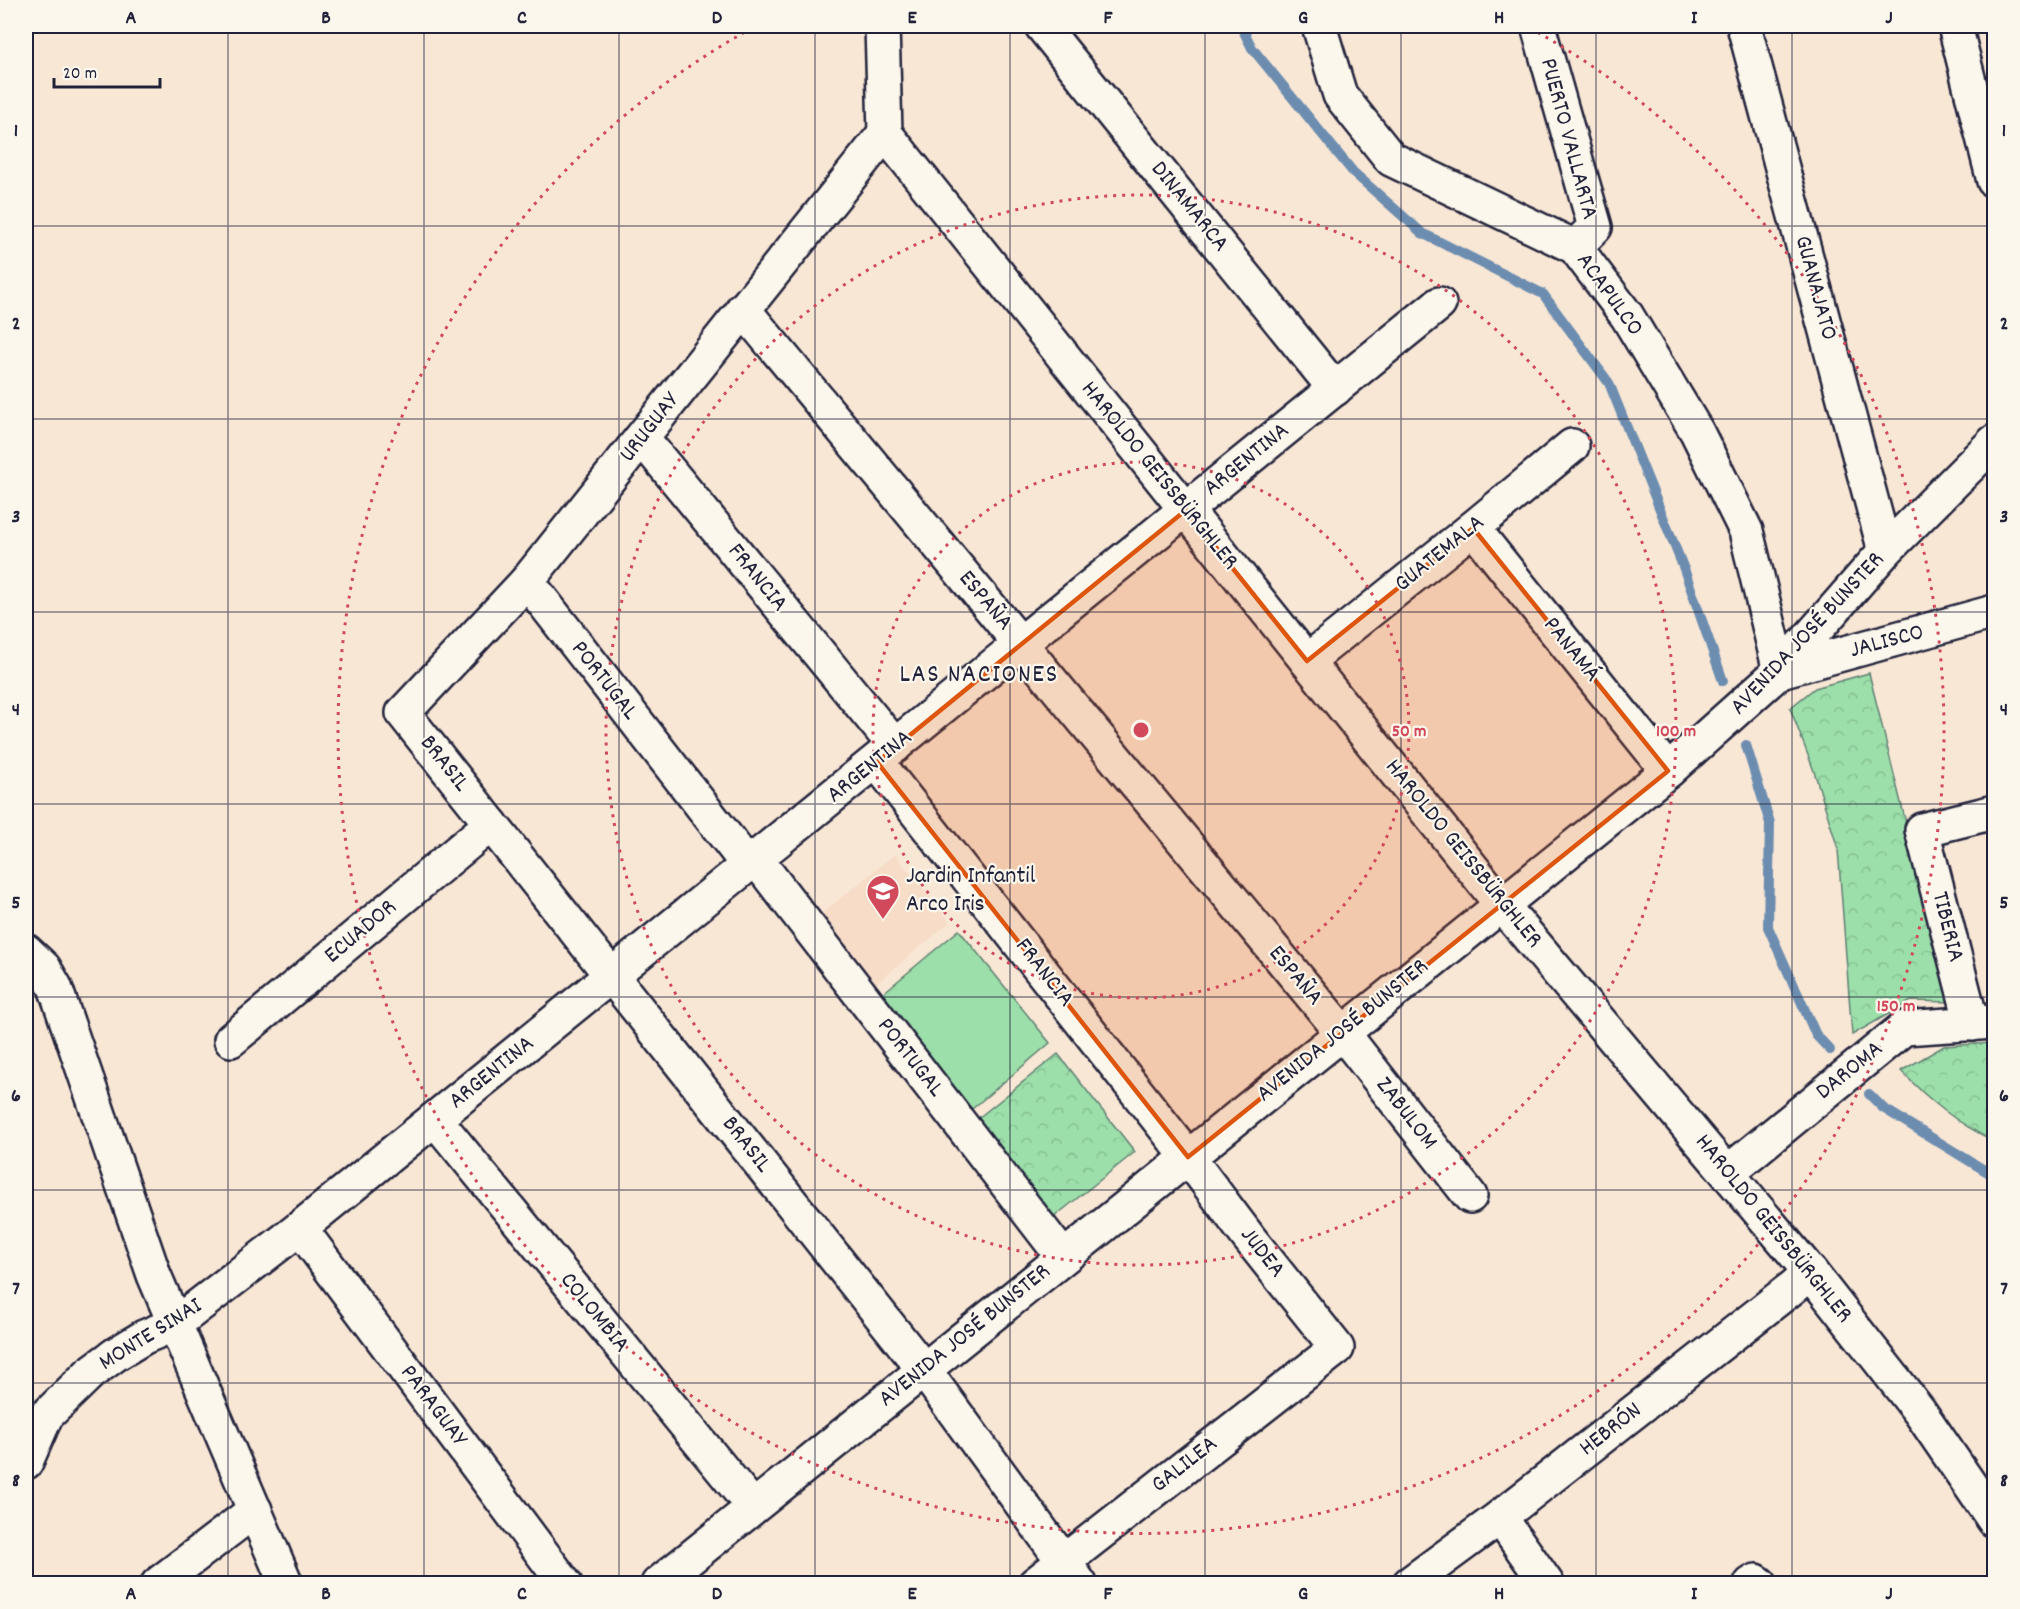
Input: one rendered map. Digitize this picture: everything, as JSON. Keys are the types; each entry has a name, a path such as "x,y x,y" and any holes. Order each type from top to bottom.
{"street":[{"path":"882,26 885,133"},
{"name":"DINAMARCA","path":"1042,26 1335,389"},
{"name":"ACAPULCO","path":"1319,26 1340,95 1391,159 1575,247 1627,316 1698,432 1746,531 1780,671"},
{"name":"PUERTO VALLARTA","path":"1538,26 1595,227 1575,247"},
{"name":"GUANAJATO","path":"1744,26 1885,551"},
{"path":"1955,26 1995,181"},
{"name":"URUGUAY","path":"403,713 526,582 885,133"},
{"name":"HAROLDO GEISSBÜRGHLER","path":"885,133 1501,904 1811,1273 1920,1412 1995,1521"},
{"name":"ARGENTINA","path":"300,1228 1439,304"},
{"name":"ESPAÑA","path":"743,309 1342,1032"},
{"name":"FRANCIA","path":"642,438 886,754 1188,1156"},
{"name":"AVENIDA JOSÉ BUNSTER","path":"658,1584 1668,771 1780,671 1885,551 1995,442"},
{"name":"GUATEMALA","path":"1307,661 1572,446"},
{"name":"PANAMÁ","path":"1473,528 1668,771"},
{"name":"PORTUGAL","path":"526,582 752,862 1064,1257"},
{"name":"JALISCO","path":"1780,671 1995,612"},
{"name":"BRASIL","path":"403,713 924,1370 1072,1572"},
{"name":"TIBERIA","path":"1983,1023 1922,830 1995,812"},
{"name":"ECUADOR","path":"231,1040 491,824"},
{"path":"26,951 44,968 55,987 154,1275 286,1584"},
{"name":"DAROMA","path":"1727,1173 1904,1028 1983,1023"},
{"name":"ZABULOM","path":"1342,1032 1470,1196"},
{"name":"COLOMBIA","path":"435,1119 753,1507"},
{"name":"JUDEA","path":"1188,1156 1336,1348"},
{"name":"MONTE SINAI","path":"26,1462 36,1409 116,1354 144,1337 175,1324 300,1228"},
{"name":"PARAGUAY","path":"300,1228 565,1584"},
{"name":"HEBRÓN","path":"1409,1584 1500,1517 1811,1273"},
{"name":"GALILEA","path":"1035,1584 1072,1572 1336,1348"},
{"path":"158,1584 255,1510"},
{"path":"1500,1517 1547,1584"},
{"path":"1751,1584 1756,1581 1760,1584"}],"highlighted area":[{"path":"1186,510 1307,661 1473,528 1668,771 1188,1157 877,762"}],"shaded area":[{"name":"Jardin Infantil Arco Iris","path":"895,854 950,922 870,989 816,918"}],"green space":[{"path":"1869,673 1950,1002 1911,1001 1852,1035 1838,849 1814,771 1790,708 1815,688"},
{"path":"959,930 1050,1043 966,1114 876,999"},
{"path":"1994,1043 1994,1141 1968,1127 1944,1110 1901,1071 1944,1046"},
{"path":"1058,1054 1135,1152 1049,1221 972,1123"}],"waterway":[{"path":"1241,26 1252,48 1353,172 1422,233 1543,294 1609,383 1684,569 1723,681"},
{"path":"1746,745 1770,823 1768,927 1816,1035 1830,1050"},
{"path":"1869,1094 1883,1108 1994,1176"}],"place":[{"name":"Jardin Infantil Arco Iris","path":"883,920"}],"district":[{"name":"LAS NACIONES","path":"979,675"}]}
